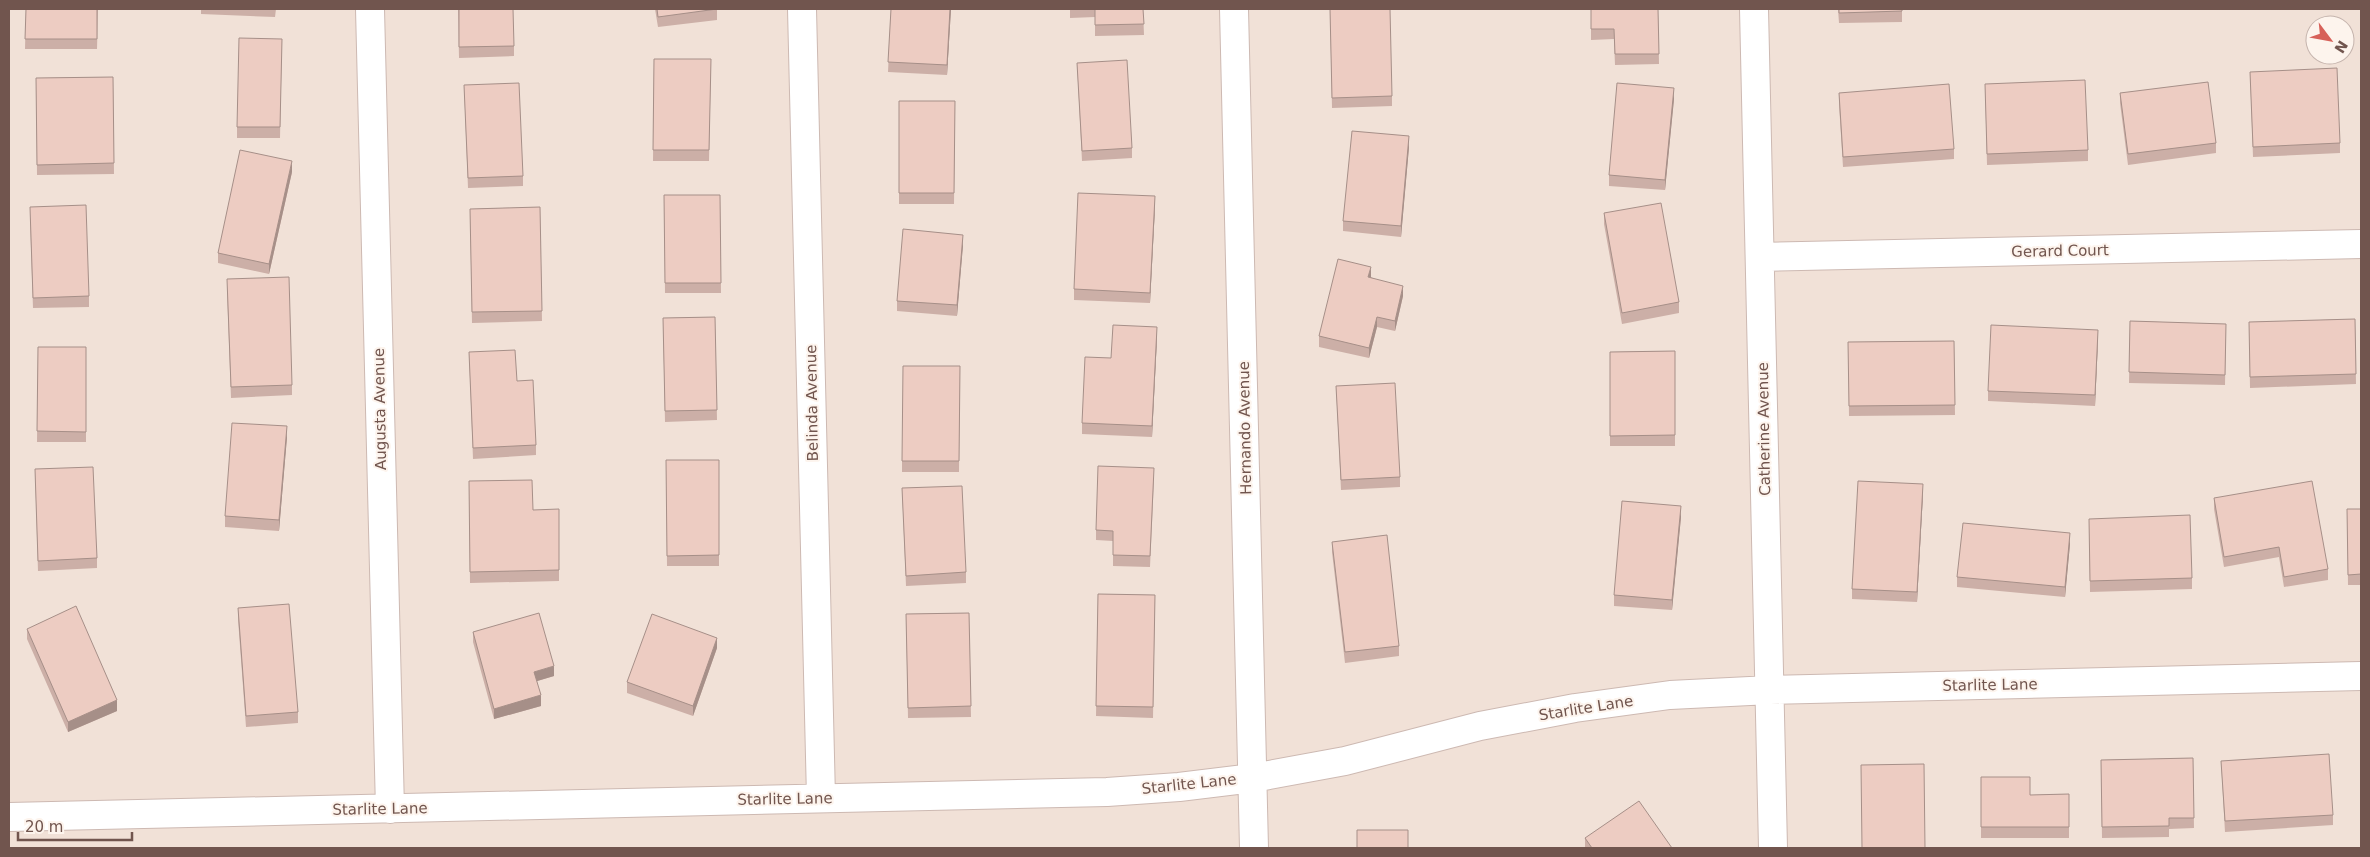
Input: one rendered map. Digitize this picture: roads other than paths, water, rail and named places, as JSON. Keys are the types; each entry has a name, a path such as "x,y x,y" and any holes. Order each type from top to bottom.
{"street":[{"name":"Augusta Avenue","path":"370,9 390,808"},
{"name":"Belinda Avenue","path":"802,9 822,798"},
{"name":"Hernando Avenue","path":"1234,9 1254,848"},
{"name":"Catherine Avenue","path":"1754,9 1773,848"},
{"name":"Gerard Court","path":"1760,257 2361,244"},
{"name":"Starlite Lane","path":"9,817 1107,792 1179,787 1253,778 1345,761 1480,726 1574,708 1670,696 1770,690 2361,676"}]}
